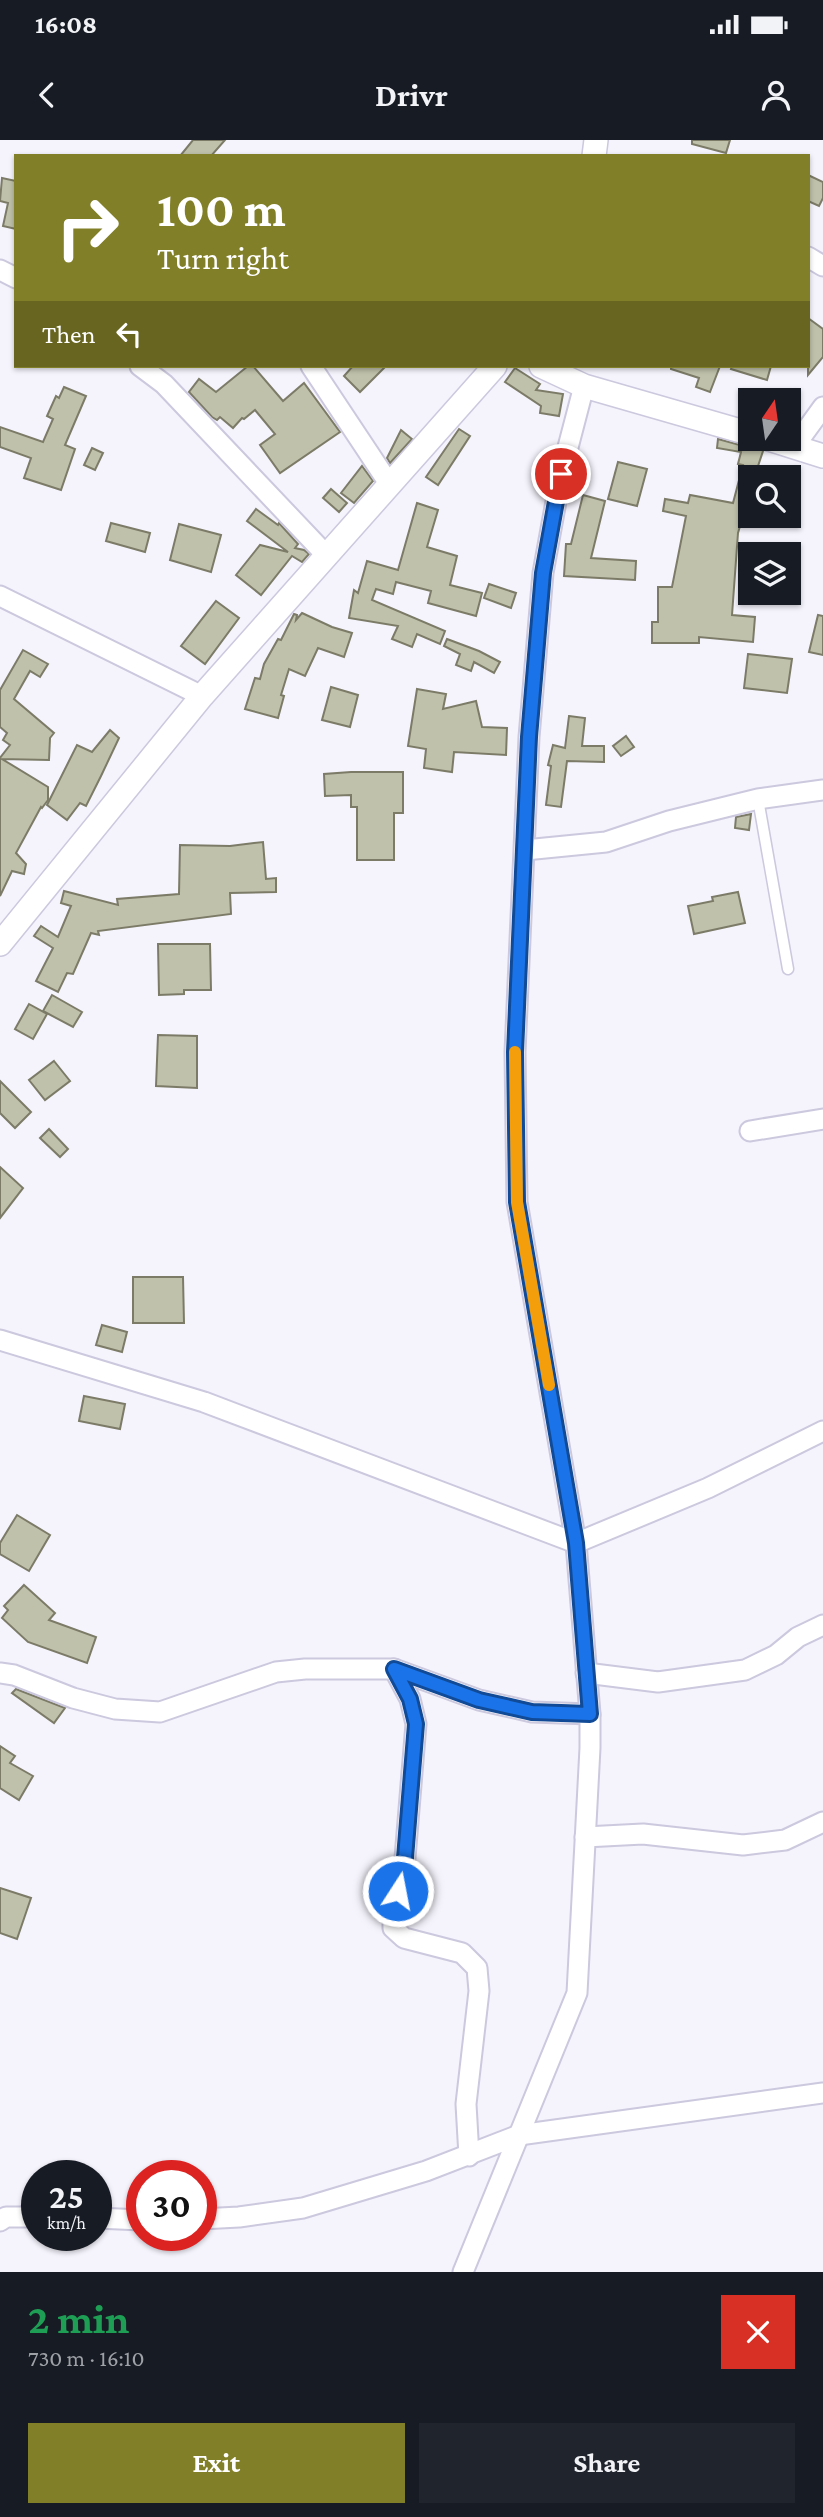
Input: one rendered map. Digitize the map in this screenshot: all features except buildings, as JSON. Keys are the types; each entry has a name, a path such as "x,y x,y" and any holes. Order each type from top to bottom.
{"street":[{"path":"143,368 164,384 327,556"},
{"path":"312,368 390,485"},
{"path":"1,941 202,696 493,368"},
{"path":"545,368 584,386 738,430"},
{"path":"463,2272 577,1993 590,1714 576,1543 517,1202 515,1052 529,737 543,573 561,474 584,386"},
{"path":"802,436 823,407"},
{"path":"802,449 823,456"},
{"path":"0,596 202,696"},
{"path":"525,850 606,842 669,821 758,799 823,790"},
{"path":"750,1131 823,1119"},
{"path":"0,1340 204,1402 576,1543 708,1488 823,1432"},
{"path":"586,1673 640,1682 658,1682 745,1670 776,1655 798,1637 823,1625"},
{"path":"0,1673 14,1675 73,1698 115,1709 160,1712 276,1672 305,1669 394,1669 479,1700 532,1712 590,1714"},
{"path":"394,1669 410,1699 416,1724 404,1870 393,1913 393,1928 404,1938 462,1953 477,1968 480,1991 466,2104 469,2156"},
{"path":"585,1837 643,1834 743,1845 785,1840 823,1822"},
{"path":"217,2218 303,2208 469,2156 519,2135 823,2093"},
{"path":"2,2218 21,2217"}],"lane":[{"path":"758,799 788,970"}],"slow traffic":[{"path":"515,1052 517,1202 549,1385"}],"route":[{"path":"398,1891 404,1870 416,1724 410,1699 394,1669 479,1700 532,1712 590,1714 576,1543 517,1202 515,1052 529,737 543,573 561,474"}]}
